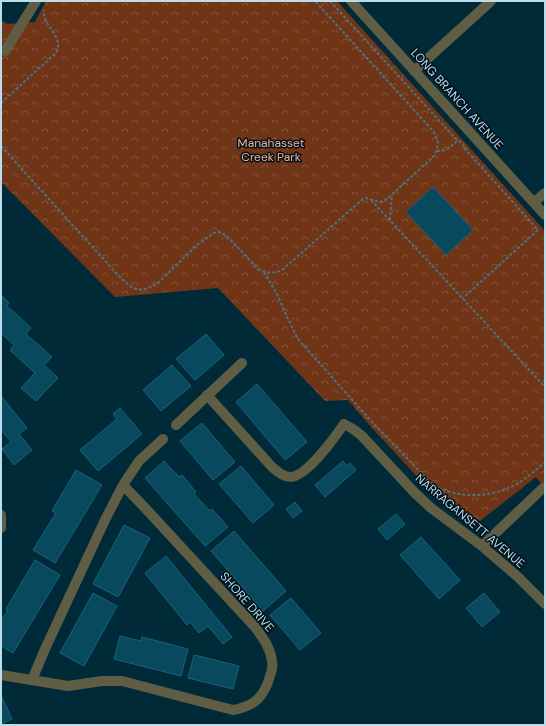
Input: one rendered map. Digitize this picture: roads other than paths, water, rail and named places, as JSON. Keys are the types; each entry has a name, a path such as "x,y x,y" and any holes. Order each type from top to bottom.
{"street":[{"name":"LONG BRANCH AVENUE","path":"350,1 545,215"},
{"path":"414,71 491,1"},
{"path":"5,51 41,3"},
{"path":"534,202 545,193"},
{"path":"176,425 242,363"},
{"name":"NARRAGANSETT AVENUE","path":"207,396 281,475 291,477 300,475 330,444 344,424 353,429 361,435 431,508 482,546 518,577 545,604"},
{"path":"32,680 105,520 123,486 139,461 163,439"},
{"name":"SHORE DRIVE","path":"1,675 68,686 102,681 122,682 233,710 244,708 256,702 261,697 267,686 273,662 269,648 264,639 255,627 123,486"},
{"path":"482,546 542,488"},
{"path":"1,515 1,528"}],"park label":[{"name":"Manahasset Creek Park","path":"271,150"}]}
